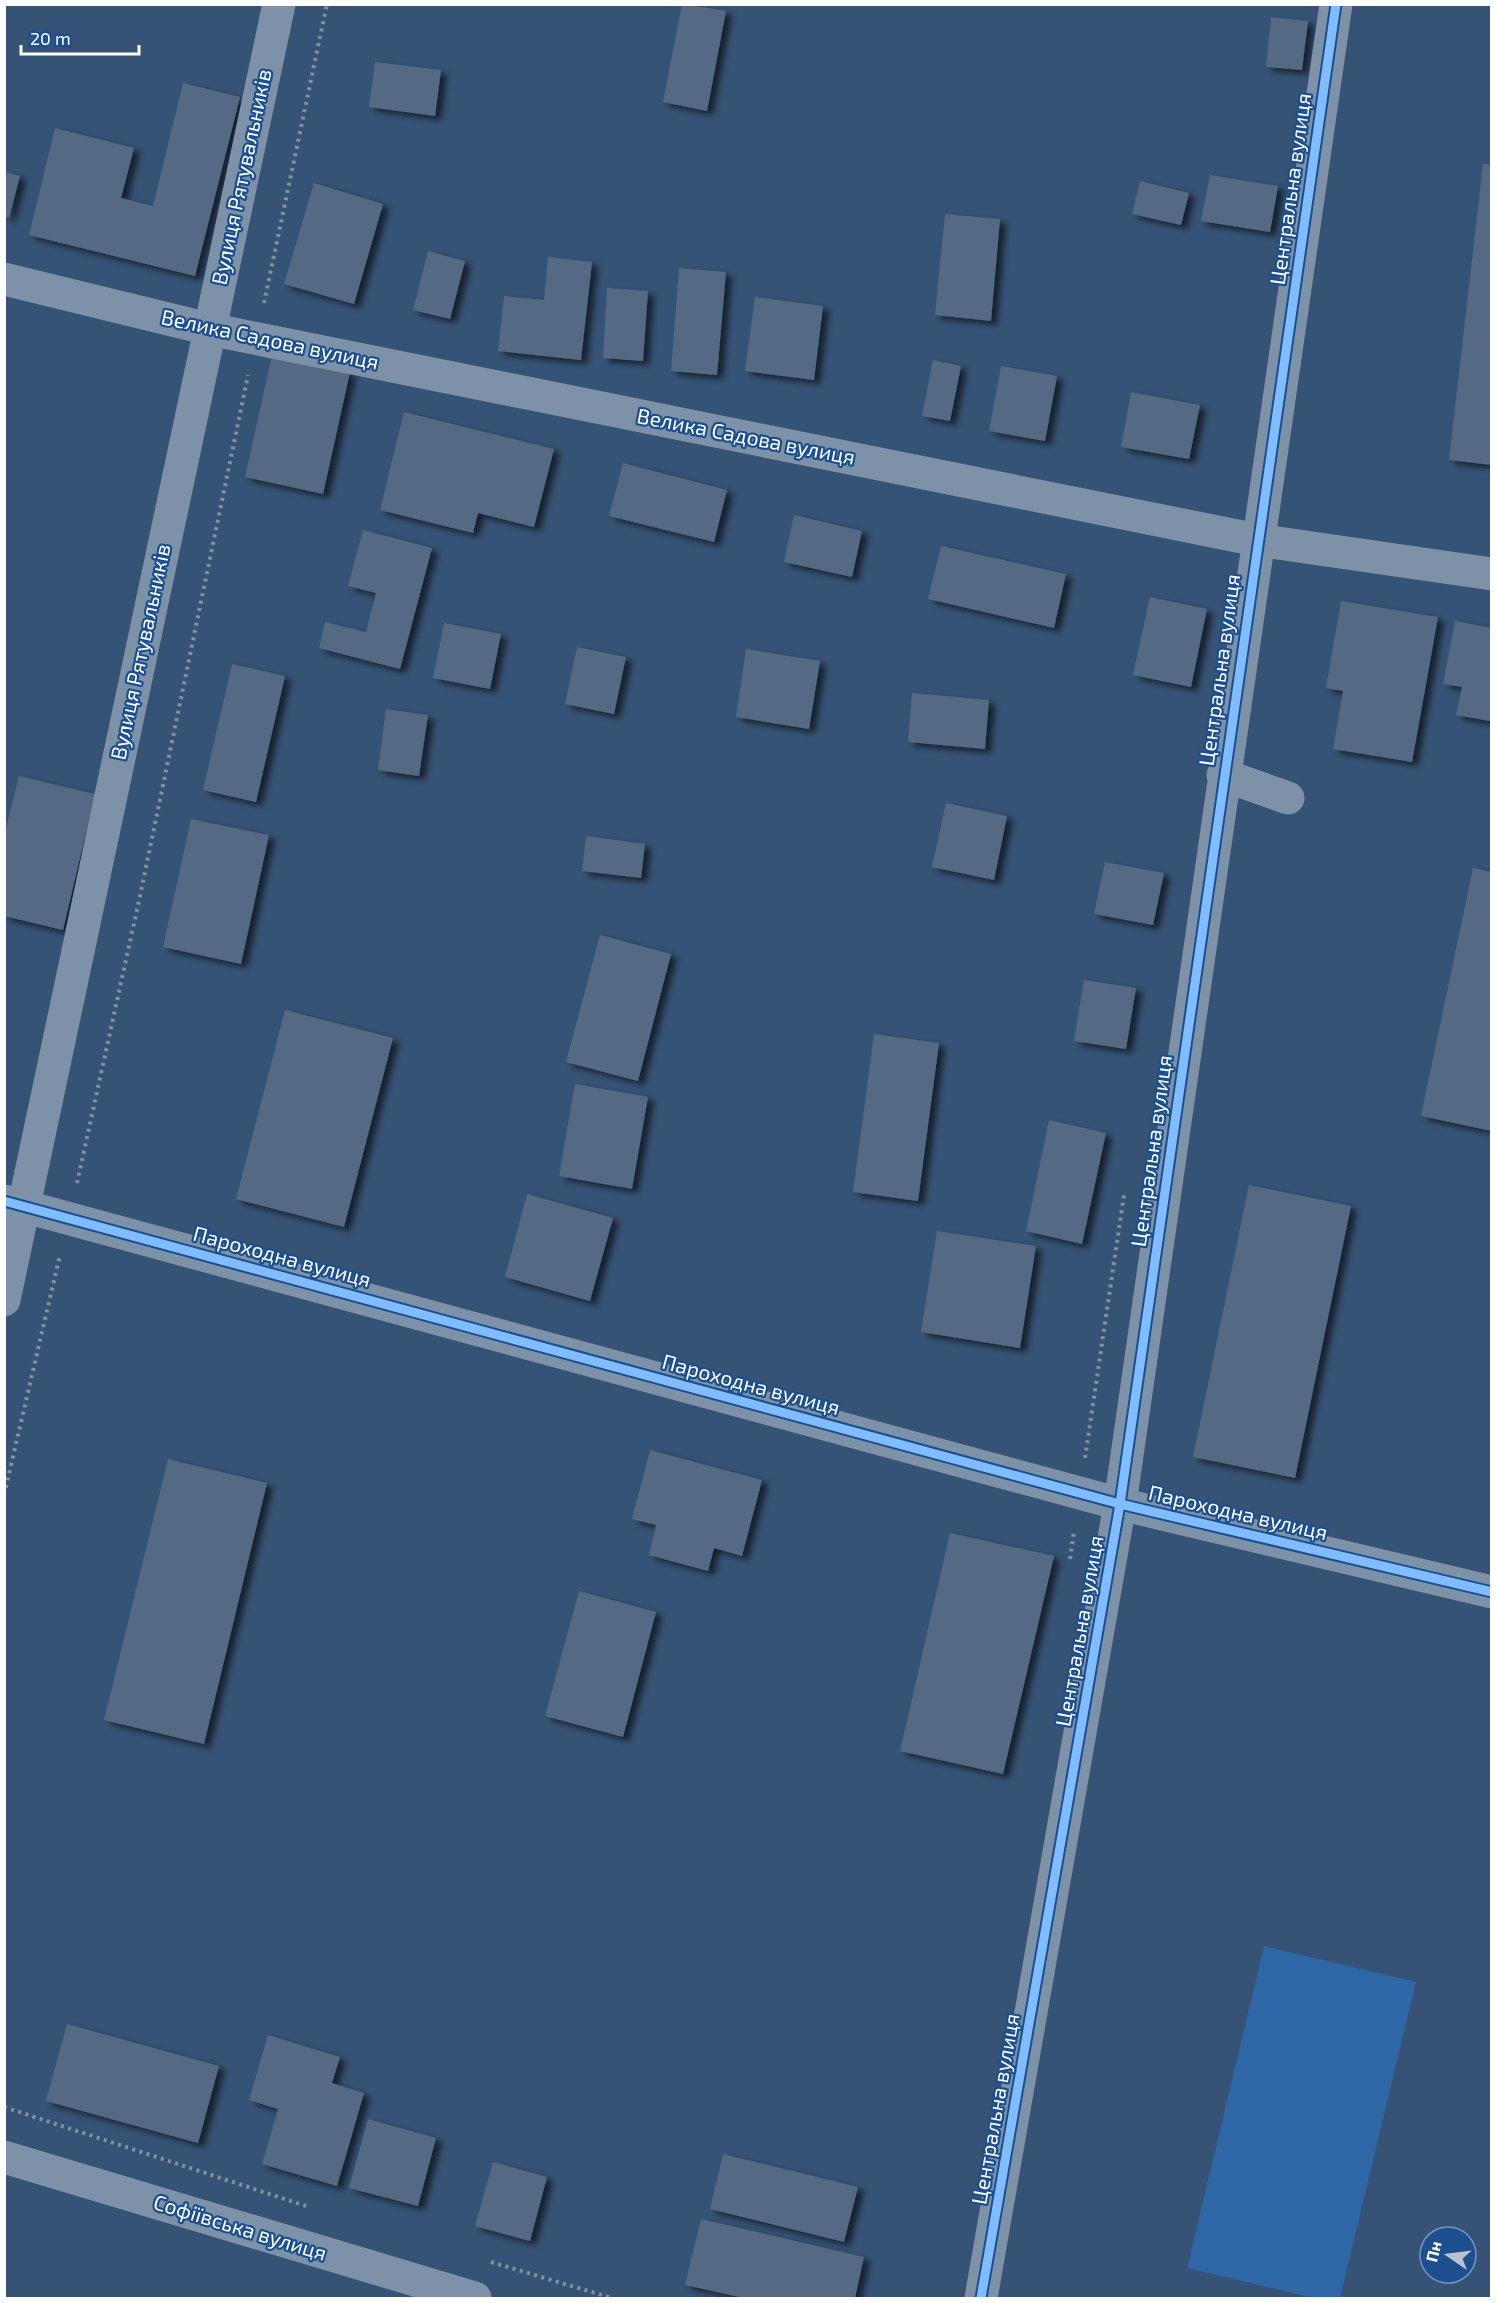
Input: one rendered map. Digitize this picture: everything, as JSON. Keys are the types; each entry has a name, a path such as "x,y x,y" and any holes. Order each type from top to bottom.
{"street":[{"name":"Вулиця Рятувальників","path":"4,1300 14,1203 279,4"},
{"name":"Центральна вулиця","path":"981,2298 1120,1504 1223,775 1336,4"},
{"name":"Велика Садова вулиця","path":"4,279 256,339 1257,540 1491,574"},
{"path":"1223,775 1288,798"},
{"name":"Пароходна вулиця","path":"14,1203 1120,1504 1491,1592"},
{"name":"Софіївська вулиця","path":"4,2157 476,2298"}],"path":[{"path":"4,1496 69,1218 140,896 327,4"},
{"path":"4,2107 314,2208"},
{"path":"483,2260 612,2298"}],"shaded area":[{"path":"1264,1946 1416,1982 1340,2298 1314,2298 1187,2268"}],"building":[{"path":"682,4 726,11 707,111 663,102"},
{"path":"1271,17 1308,21 1302,70 1266,67"},
{"path":"375,62 441,70 435,116 369,107"},
{"path":"183,83 240,97 195,276 29,235 55,128 134,148 121,198 153,206"},
{"path":"1483,164 1492,165 1492,465 1449,460"},
{"path":"5,172 20,176 9,218 5,217"},
{"path":"1210,175 1278,186 1270,232 1201,221"},
{"path":"1140,181 1189,193 1181,225 1132,214"},
{"path":"314,183 383,204 354,304 284,284"},
{"path":"945,214 1000,219 991,321 935,315"},
{"path":"428,251 465,261 450,319 413,310"},
{"path":"548,257 592,262 581,360 498,351 504,296 544,300"},
{"path":"679,268 726,272 717,375 671,371"},
{"path":"607,288 648,291 643,361 603,358"},
{"path":"755,297 823,306 814,380 745,371"},
{"path":"272,355 350,372 323,494 245,477"},
{"path":"933,360 961,366 950,421 922,416"},
{"path":"1001,366 1057,376 1045,441 989,431"},
{"path":"1131,392 1200,405 1189,459 1121,447"},
{"path":"404,412 554,449 534,527 478,513 473,533 380,510"},
{"path":"623,463 727,490 714,542 609,516"},
{"path":"794,515 862,531 852,577 784,562"},
{"path":"363,530 432,548 400,669 319,648 325,622 366,632 376,593 348,586"},
{"path":"941,546 1066,574 1054,628 928,599"},
{"path":"1150,597 1207,609 1191,687 1133,675"},
{"path":"1341,601 1438,617 1412,762 1333,749 1343,691 1326,688"},
{"path":"1455,621 1492,628 1490,721 1456,715 1462,687 1443,684"},
{"path":"444,623 501,634 490,689 433,678"},
{"path":"577,647 626,657 614,714 565,704"},
{"path":"746,649 820,661 809,729 736,717"},
{"path":"232,664 285,676 256,802 203,790"},
{"path":"912,693 989,700 985,749 908,742"},
{"path":"386,709 428,715 419,776 378,770"},
{"path":"19,776 95,794 63,930 4,916 4,836"},
{"path":"946,803 1007,816 994,880 932,867"},
{"path":"191,819 269,835 241,964 163,947"},
{"path":"586,836 645,844 641,878 582,871"},
{"path":"1105,862 1164,873 1153,925 1094,914"},
{"path":"1473,868 1492,872 1492,1131 1421,1116"},
{"path":"600,935 671,954 638,1081 566,1062"},
{"path":"1084,980 1136,988 1126,1049 1074,1041"},
{"path":"285,1010 393,1038 344,1227 236,1199"},
{"path":"874,1034 939,1043 918,1201 853,1192"},
{"path":"575,1084 648,1097 632,1189 559,1176"},
{"path":"1049,1120 1106,1133 1082,1244 1026,1231"},
{"path":"1249,1185 1351,1206 1295,1478 1193,1457"},
{"path":"527,1194 613,1218 590,1301 505,1277"},
{"path":"937,1231 1036,1246 1020,1348 921,1332"},
{"path":"650,1450 762,1480 742,1556 714,1548 708,1571 649,1555 656,1525 632,1519"},
{"path":"168,1459 267,1483 204,1744 104,1720"},
{"path":"950,1533 1054,1556 1003,1774 900,1751"},
{"path":"579,1591 656,1612 623,1737 545,1716"},
{"path":"67,2024 219,2066 198,2143 46,2101"},
{"path":"268,2035 340,2057 332,2083 364,2093 337,2186 262,2164 278,2109 249,2100"},
{"path":"368,2119 436,2138 418,2206 349,2188"},
{"path":"723,2154 858,2187 844,2242 710,2209"},
{"path":"493,2162 547,2177 530,2241 475,2226"},
{"path":"701,2219 864,2257 855,2298 744,2298 685,2285"}],"cycle path":[{"path":"981,2298 1120,1504 1336,4"},
{"path":"4,1201 1120,1504 1492,1592"}]}
